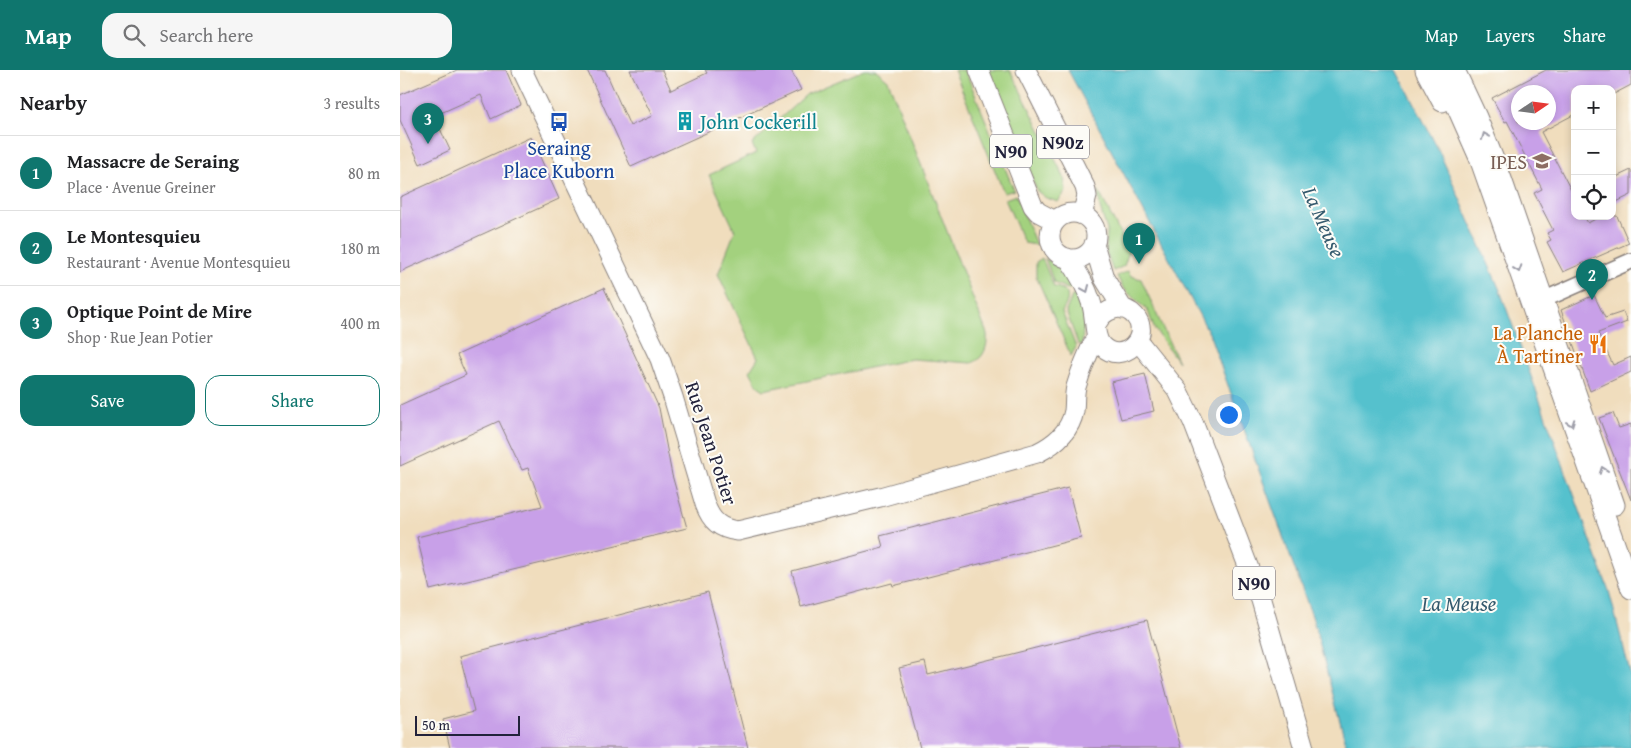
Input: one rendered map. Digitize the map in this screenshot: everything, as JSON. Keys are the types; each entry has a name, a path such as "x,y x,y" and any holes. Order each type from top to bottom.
{"main road":[{"name":"Rue Jean Potier","path":"522,70 660,359 705,504 710,516 718,525 738,531 754,528 880,497 1037,453 1055,444 1069,426 1074,411 1075,390 1096,330"},
{"name":"N90","path":"980,70 1033,206 1044,216 1055,221"},
{"path":"1425,70 1468,157 1488,203 1502,223"},
{"path":"1440,70 1467,128 1502,223 1631,589"},
{"path":"1455,70 1502,179 1631,549"},
{"name":"N90z","path":"1026,71 1086,187 1087,196 1082,215"},
{"path":"1068,258 1083,256 1094,244 1096,238 1092,224 1082,215 1068,213 1055,221 1051,228 1051,243 1061,255 1068,258 1079,273 1092,303 1096,330 1103,348 1128,348"},
{"path":"1094,244 1104,278 1123,309"},
{"path":"1080,376 1128,348 1140,334 1138,321 1129,311 1123,309 1110,310 1104,313 1096,330"},
{"name":"N90","path":"1128,348 1164,371 1178,391 1193,422 1260,600 1304,748"}],"street":[{"path":"1543,300 1631,261"}],"green space":[{"path":"864,70 876,70 888,80 987,334 986,348 980,358 972,363 912,359 764,390 758,386 750,371 758,358 718,274 735,231 709,175 756,153 752,144 807,94"},
{"path":"954,70 965,70 1014,190 1004,193"},
{"path":"987,70 1010,70 1064,177 1066,191 1058,202 1046,198 1037,191"},
{"path":"1098,190 1129,251 1124,266 1113,271 1106,252 1107,230 1100,208"},
{"path":"1016,195 1036,245 1024,243 1005,199"},
{"path":"1042,258 1054,287 1064,290 1067,295 1067,303 1062,312 1076,347 1071,356 1036,276 1036,262"},
{"path":"1045,258 1064,272 1073,288 1068,289 1054,283"},
{"path":"1128,271 1131,276 1141,279 1178,362 1154,328 1148,311 1123,288 1117,276"},
{"path":"1076,294 1084,319 1082,345 1078,344 1066,311 1072,296"}],"water":[{"name":"La Meuse","path":"1068,70 1397,70 1438,149 1499,288 1609,591 1631,677 1631,748 1347,748 1313,619 1209,333"}],"building":[{"path":"457,70 506,70 521,105 491,119 481,95 434,116 450,150 420,164 400,120 400,95"},
{"name":"John Cockerill","path":"587,70 605,70 630,126 652,116 630,70 662,70 671,90 707,73 705,70 791,70 801,90 631,167"},
{"path":"1546,70 1631,70 1631,85 1616,93 1616,85 1571,85 1571,116 1556,124 1556,85 1517,85"},
{"path":"1511,88 1511,129 1507,121 1505,122 1492,98"},
{"path":"1512,130 1545,130 1541,132 1571,190 1571,220 1586,220 1588,223 1594,220 1616,220 1617,216 1629,243 1563,272 1547,242 1551,240 1547,233 1553,230 1534,193 1542,189"},
{"path":"531,137 559,199 400,272 400,197"},
{"path":"1631,170 1631,195 1616,202 1616,177"},
{"path":"604,288 659,408 672,475 687,528 430,590 417,537 542,506 528,468 522,470 499,421 400,466 400,405 466,375 457,355"},
{"path":"1594,295 1605,318 1623,312 1627,322 1598,333 1613,365 1631,357 1631,372 1590,391 1561,310"},
{"path":"1145,374 1154,411 1121,419 1111,382"},
{"path":"1613,413 1619,428 1631,424 1631,500 1599,418"},
{"path":"1068,488 1081,538 893,586 892,583 801,607 792,571 883,547 880,536"},
{"path":"708,592 748,748 450,748 443,719 474,711 460,656"},
{"path":"1147,620 1181,748 920,748 899,668 925,662 928,675"}],"place":[{"name":"John Cockerill","path":"685,121"},
{"name":"Seraing Place Kuborn","path":"559,122"},
{"name":"Optique Point de Mire","path":"428,144"},
{"name":"IPES","path":"1542,161"},
{"name":"Massacre de Seraing","path":"1139,264"},
{"name":"Le Montesquieu","path":"1592,300"},
{"name":"La Planche À Tartiner","path":"1598,344"}]}
